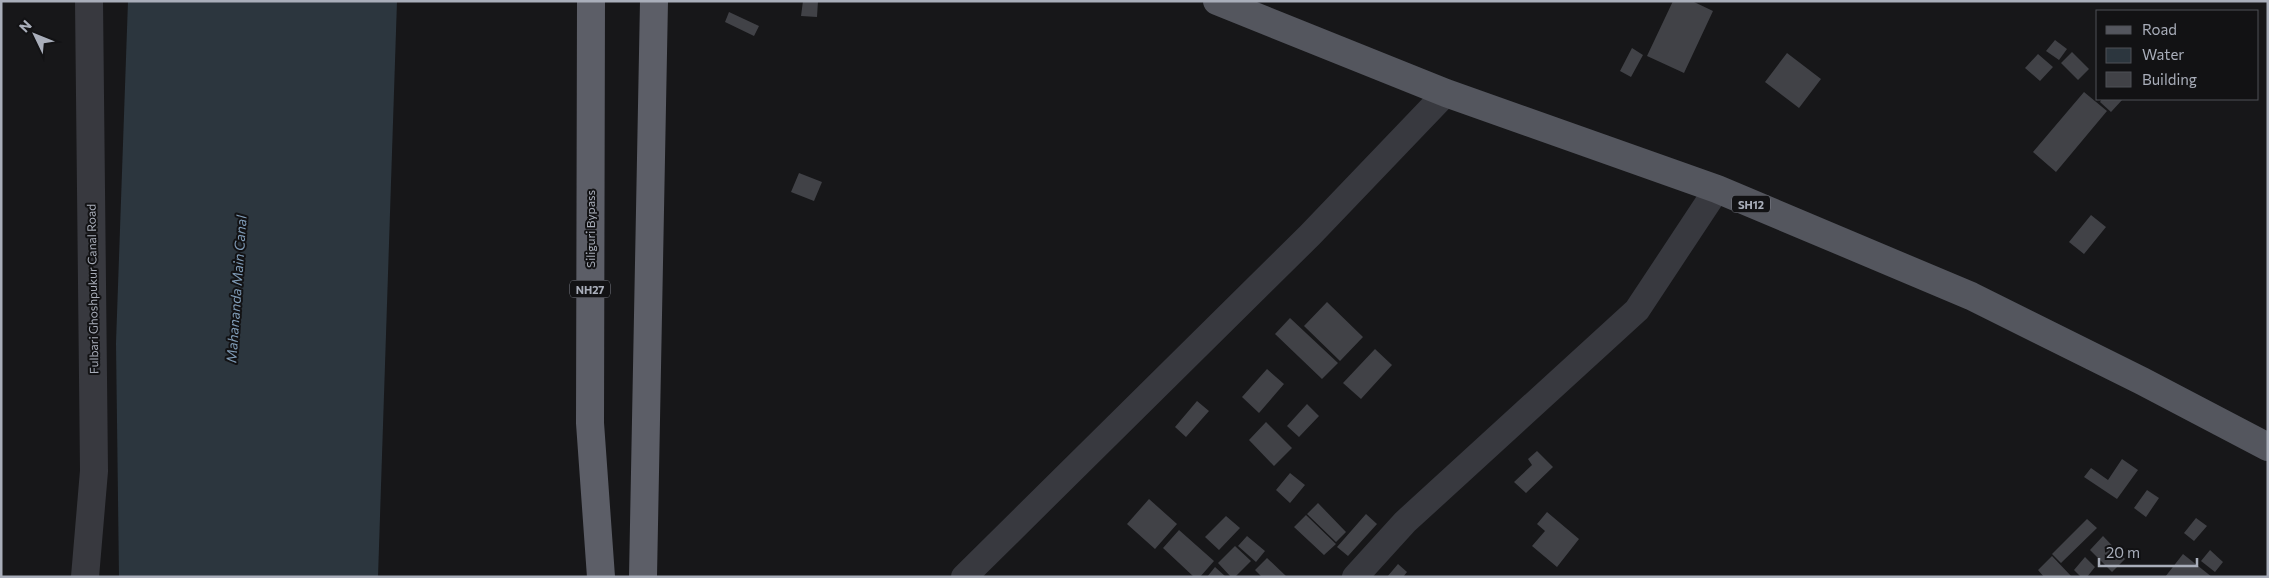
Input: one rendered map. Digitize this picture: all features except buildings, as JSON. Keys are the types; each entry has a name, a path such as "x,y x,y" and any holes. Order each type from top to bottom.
{"highway":[{"name":"Siliguri Bypass","path":"591,1 590,423 601,577"},
{"path":"643,577 654,1"}],"main road":[{"name":"SH12","path":"1217,1 1446,93 1717,189 1971,296 2142,381 2268,448"}],"street":[{"name":"Fulbari Ghoshpukur Canal Road","path":"85,577 94,471 89,1"},
{"path":"964,577 1310,235 1446,93"},
{"path":"1355,577 1405,522 1637,310 1717,189"}],"water":[{"name":"Mahananda Main Canal","path":"128,1 397,1 378,577 119,577 116,343"}]}
